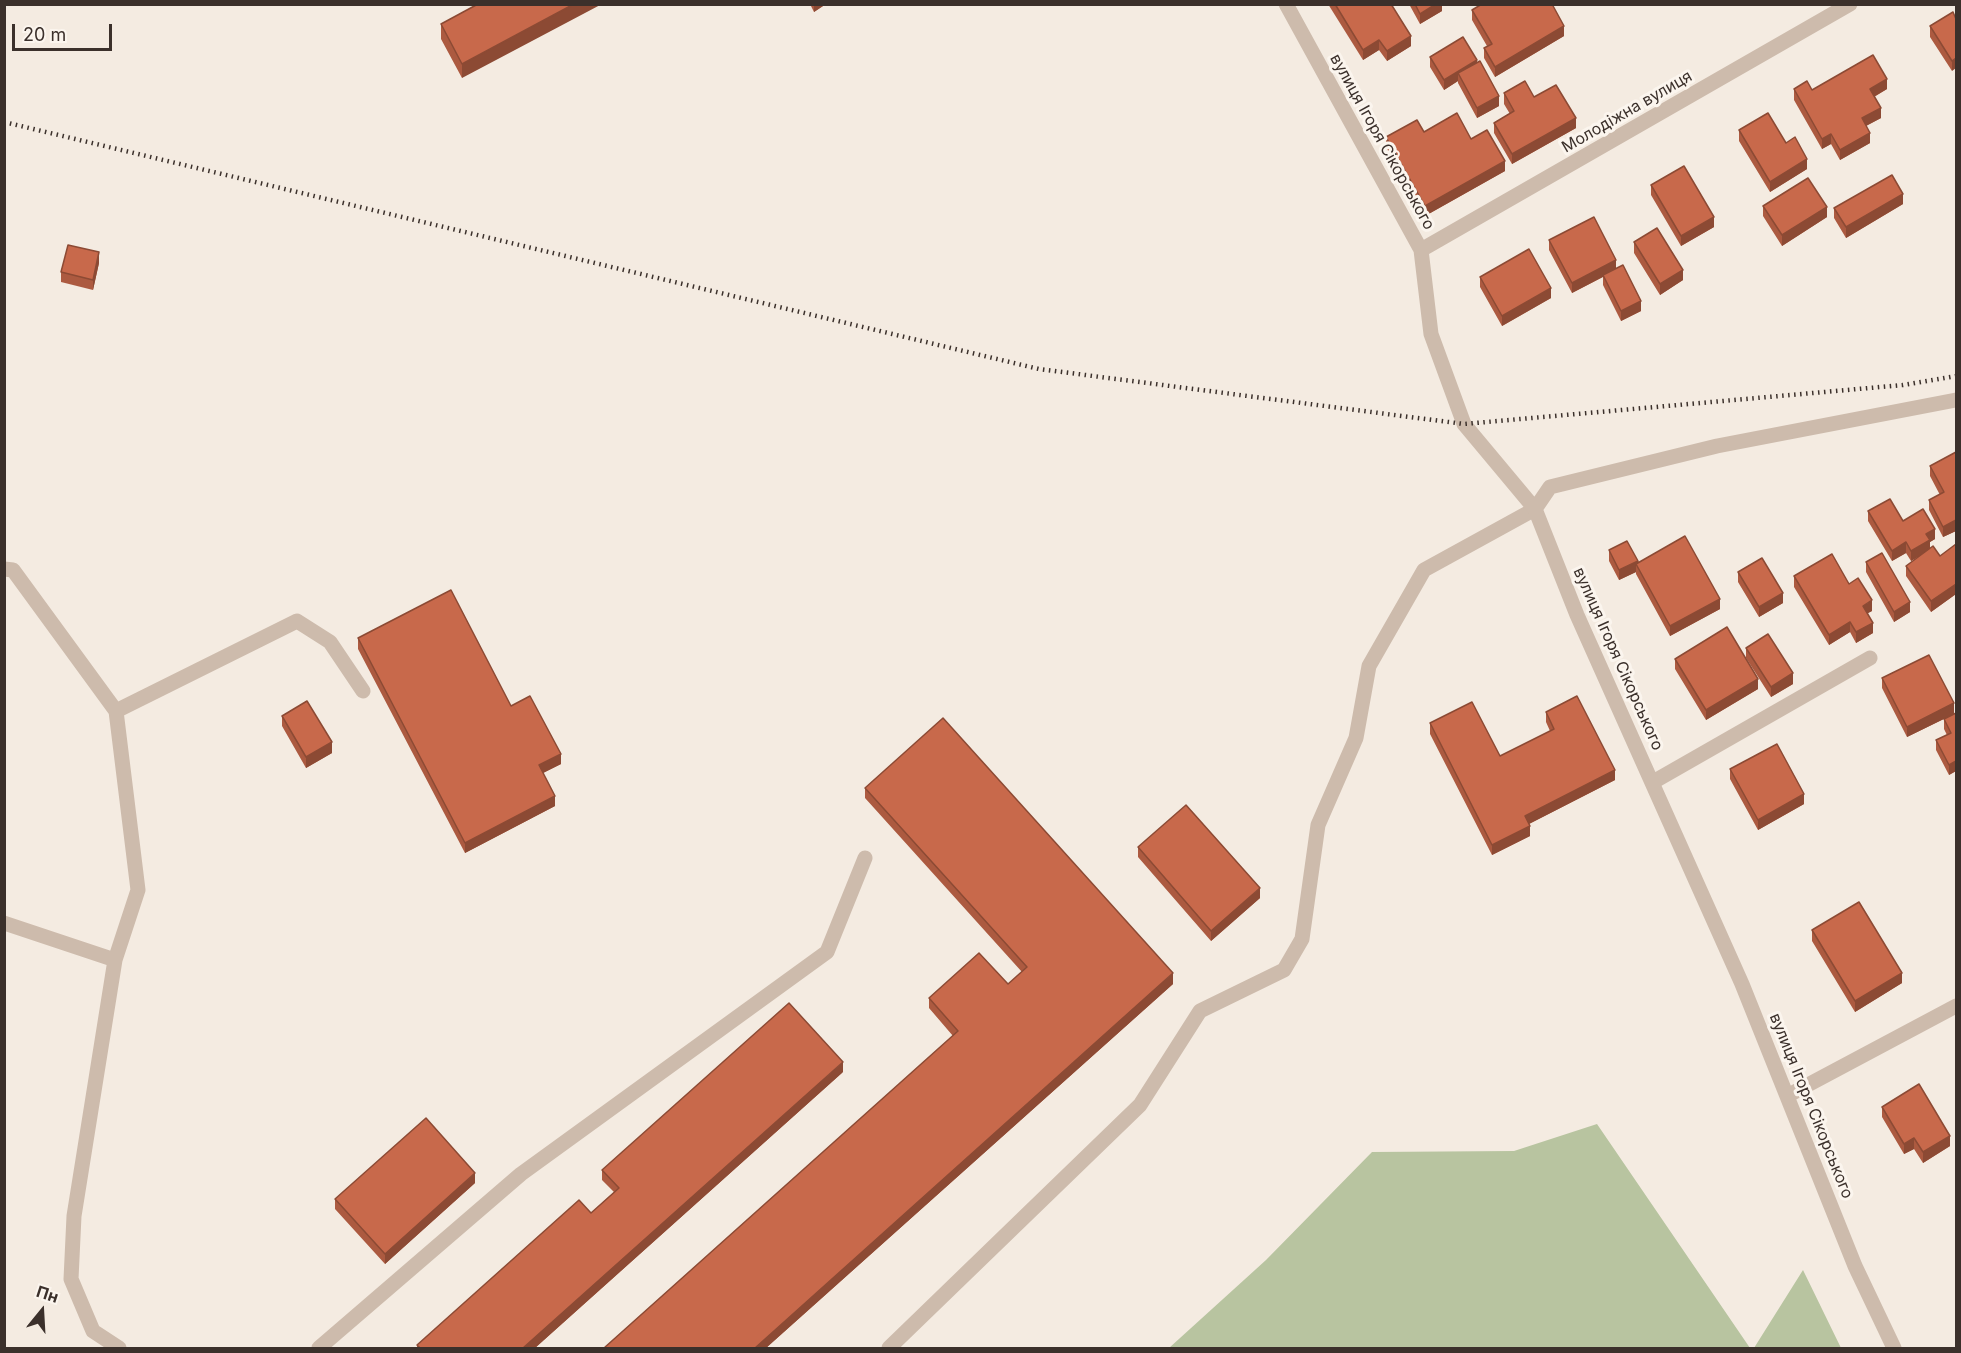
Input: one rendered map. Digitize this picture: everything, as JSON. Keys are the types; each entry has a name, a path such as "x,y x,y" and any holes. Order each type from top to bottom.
{"street":[{"name":"вулиця Ігоря Сікорського","path":"1286,4 1421,250 1431,334 1464,424 1535,509 1577,615 1743,984 1855,1266 1894,1348"},
{"name":"Молодіжна вулиця","path":"1421,250 1850,4"},
{"path":"889,1348 1140,1105 1200,1011 1284,970 1302,939 1318,825 1356,738 1369,666 1424,570 1535,509 1550,487 1717,446 1956,400"},
{"path":"4,556 9,569 116,711 138,890 115,960 74,1216 71,1279 93,1331 119,1348"},
{"path":"116,711 297,621 330,642 363,691"},
{"path":"1653,782 1870,658"},
{"path":"319,1348 521,1174 827,952 865,858"},
{"path":"4,923 115,960"},
{"path":"1787,1096 1956,1006"}],"green space":[{"path":"1597,1124 1750,1348 1169,1348 1266,1260 1372,1152 1514,1151"},
{"path":"1803,1270 1841,1348 1754,1348"}],"building":[{"path":"478,4 574,4 462,64 441,24"},
{"path":"1335,4 1391,4 1411,36 1387,51 1379,40 1363,50"},
{"path":"1415,4 1436,4 1420,14"},
{"path":"1482,4 1552,4 1564,26 1495,67 1484,48 1492,44 1472,10"},
{"path":"1953,12 1956,19 1956,58 1952,61 1930,26"},
{"path":"1463,37 1477,60 1444,80 1430,57"},
{"path":"1873,55 1887,79 1870,89 1881,108 1862,118 1870,133 1840,150 1831,134 1822,139 1794,89 1807,81 1812,90"},
{"path":"1480,61 1499,96 1477,108 1458,73"},
{"path":"1525,81 1534,97 1556,85 1576,118 1512,154 1494,123 1514,111 1504,93"},
{"path":"1457,113 1471,139 1487,130 1505,161 1425,206 1386,137 1417,120 1424,132"},
{"path":"1768,113 1786,143 1795,137 1807,159 1770,182 1739,130"},
{"path":"1684,166 1714,217 1681,236 1651,185"},
{"path":"1892,175 1903,194 1846,227 1834,208"},
{"path":"1808,178 1827,207 1782,235 1763,206"},
{"path":"1594,217 1616,260 1572,283 1549,240"},
{"path":"1657,228 1683,270 1660,284 1634,242"},
{"path":"68,245 99,252 93,280 61,272"},
{"path":"1529,249 1551,288 1502,316 1480,277"},
{"path":"1623,265 1641,301 1621,311 1603,275"},
{"path":"1956,452 1956,520 1943,527 1929,500 1944,492 1930,466"},
{"path":"1890,499 1903,521 1923,509 1935,529 1926,534 1930,540 1911,551 1906,542 1892,551 1868,511"},
{"path":"1685,536 1720,599 1670,626 1636,564"},
{"path":"1627,541 1638,561 1619,570 1609,550"},
{"path":"1956,544 1956,584 1931,601 1906,566 1933,546 1940,556"},
{"path":"1882,553 1910,602 1894,612 1866,562"},
{"path":"1832,554 1849,584 1858,578 1872,600 1863,606 1873,623 1856,632 1850,622 1829,635 1794,576"},
{"path":"1762,558 1783,593 1759,607 1738,572"},
{"path":"451,590 511,706 530,696 561,754 539,765 555,796 465,843 358,638"},
{"path":"1727,627 1758,679 1706,710 1675,659"},
{"path":"1768,634 1793,673 1771,687 1746,648"},
{"path":"1929,655 1954,703 1907,727 1882,678"},
{"path":"1577,696 1615,770 1525,816 1530,826 1492,845 1430,723 1472,702 1500,756 1554,729 1546,712"},
{"path":"307,701 332,742 306,757 282,716"},
{"path":"1956,713 1956,761 1949,765 1936,740 1951,733 1944,719"},
{"path":"943,718 1173,973 755,1348 604,1348 958,1031 929,998 979,953 1008,984 1027,967 865,788"},
{"path":"1777,744 1804,794 1758,820 1730,769"},
{"path":"1186,805 1260,888 1211,931 1138,847"},
{"path":"1859,902 1902,973 1855,1001 1812,930"},
{"path":"789,1003 843,1062 523,1348 420,1348 417,1345 579,1200 591,1213 619,1188 602,1170"},
{"path":"1919,1084 1950,1136 1923,1152 1914,1138 1904,1144 1882,1107"},
{"path":"426,1118 475,1173 385,1254 335,1199"}],"railway":[{"path":"4,122 1039,369 1464,424 1903,385 1956,376"}]}
